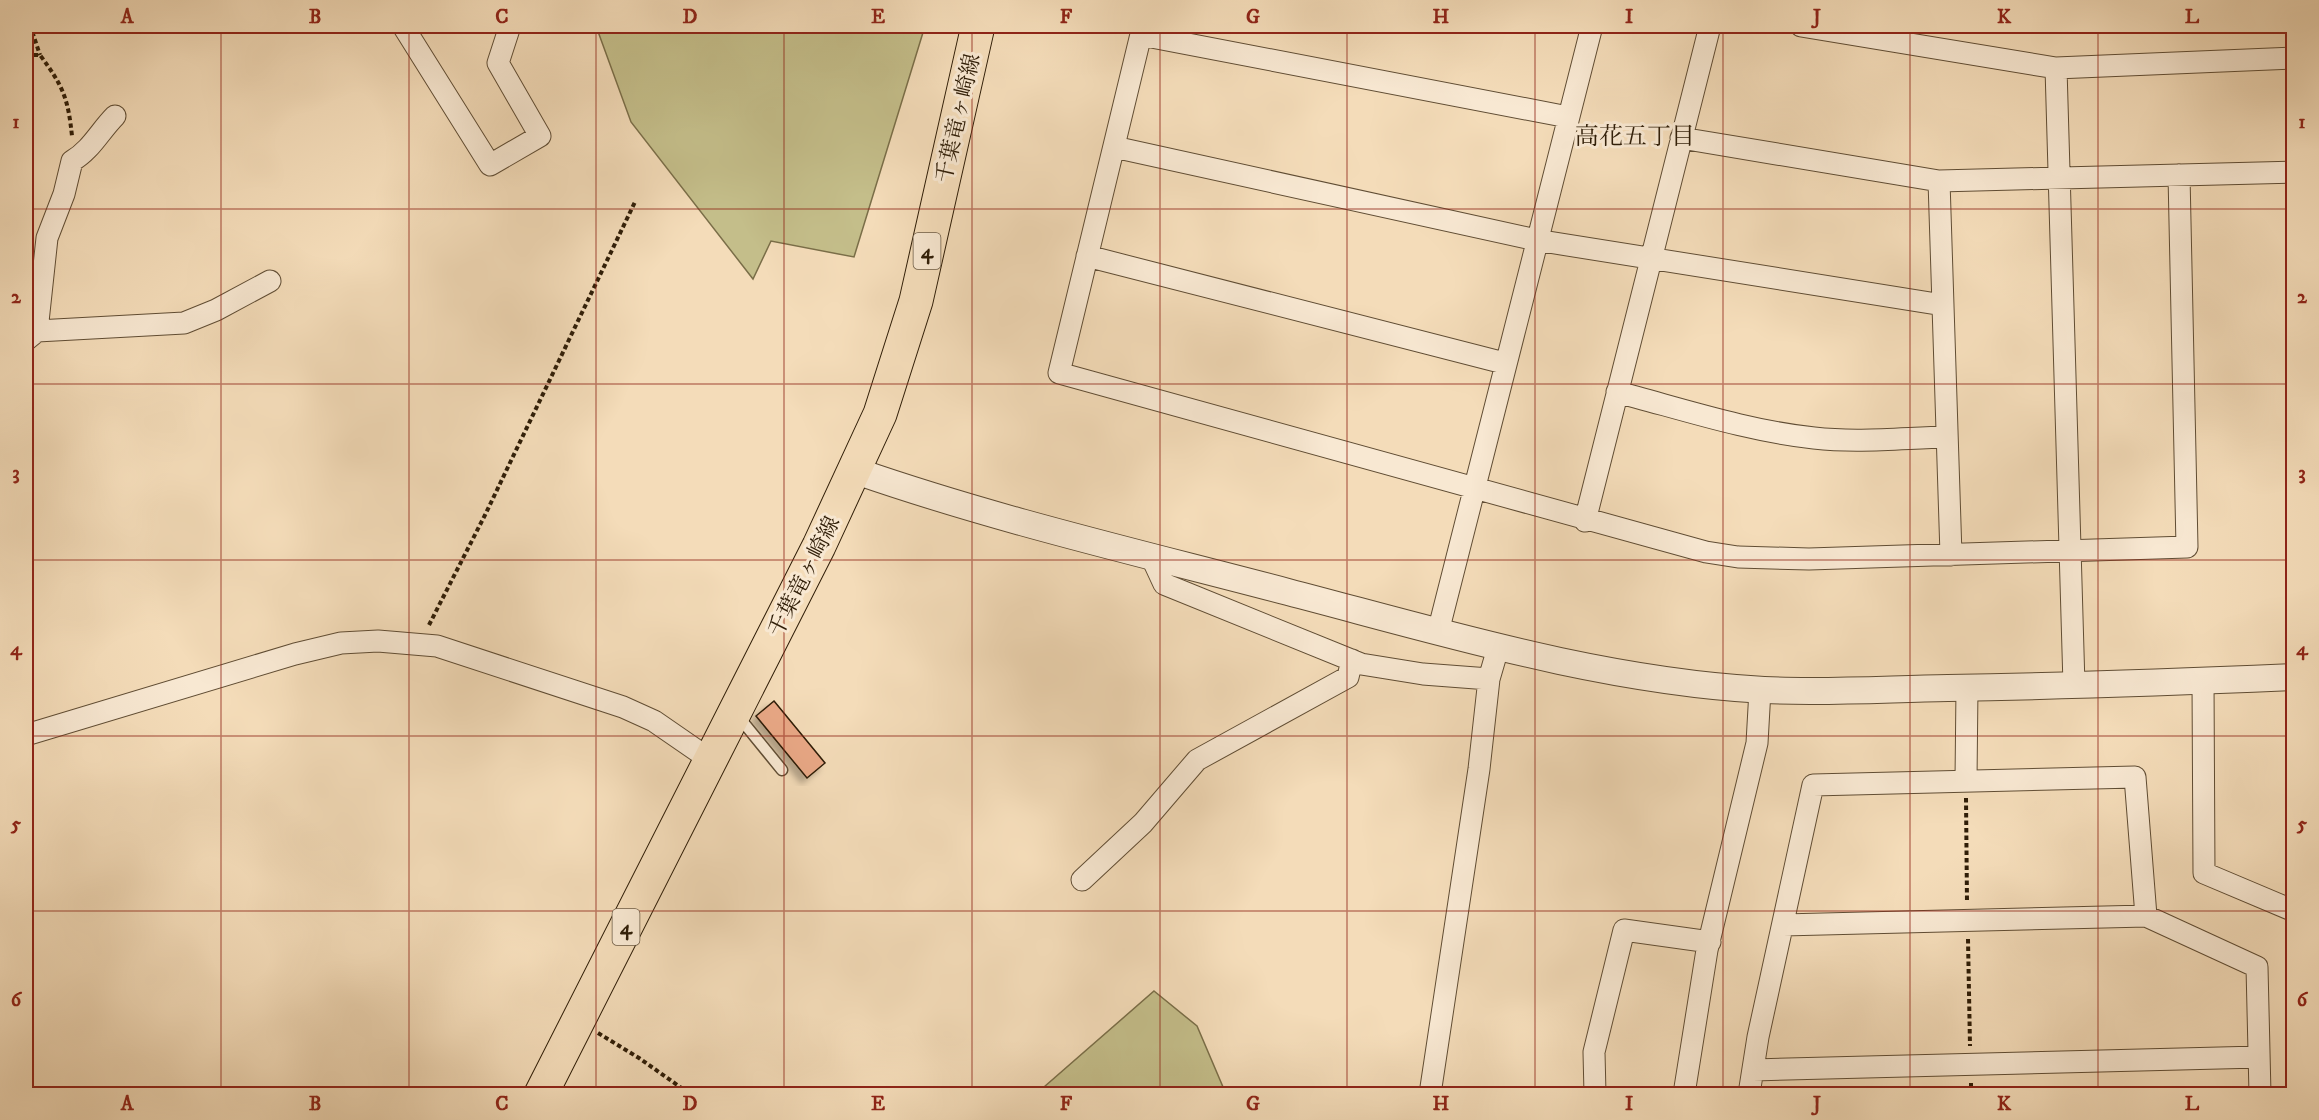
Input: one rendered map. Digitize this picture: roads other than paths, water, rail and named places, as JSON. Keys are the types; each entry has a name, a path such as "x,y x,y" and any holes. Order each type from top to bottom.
{"main road":[{"name":"千葉竜ヶ崎線","path":"541,1095 580,1022 709,759 856,471 886,399 913,311 978,26"}],"street":[{"path":"403,26 490,165 540,136 498,63 510,26"},
{"path":"1438,632 1504,363 1592,26"},
{"path":"1585,521 1710,26"},
{"path":"1801,26 2056,68 2294,58"},
{"path":"1568,117 1142,30 1059,373 1585,521 1692,549 1738,557 1809,560 2187,547 2179,175"},
{"path":"2056,68 2074,686"},
{"path":"115,116 97,135 87,153 72,161 64,194 47,238 31,336 184,323 216,310 270,281"},
{"path":"1681,138 1939,181 2294,172"},
{"path":"1114,147 1536,240 1943,305"},
{"path":"1939,181 1951,555"},
{"path":"1087,256 1504,363"},
{"path":"1617,392 1742,425 1800,436 1863,440 1947,437"},
{"path":"856,471 1009,518 1498,648 1599,670 1760,690 2074,686 2294,677"},
{"path":"1151,556 1164,584 1352,660 1423,674 1489,679"},
{"path":"26,735 186,686 341,643 378,641 437,646 623,707 654,721 709,759"},
{"path":"1430,1095 1479,769 1489,679 1498,648"},
{"path":"1082,880 1143,823 1197,760 1348,677 1352,660"},
{"path":"2203,681 2204,873 2294,911"},
{"path":"1966,780 1968,688"},
{"path":"1684,1095 1710,942 1757,743 1760,690"},
{"path":"1749,1095 1813,785 2135,777 2146,916"},
{"path":"1783,925 2146,916 2257,967 2260,1095"},
{"path":"1595,1095 1594,1052 1624,930 1710,942"},
{"path":"1753,1070 2259,1057"}],"lane":[{"path":"734,711 782,770"}],"district":[{"name":"高花五丁目","path":"1635,136"}]}
